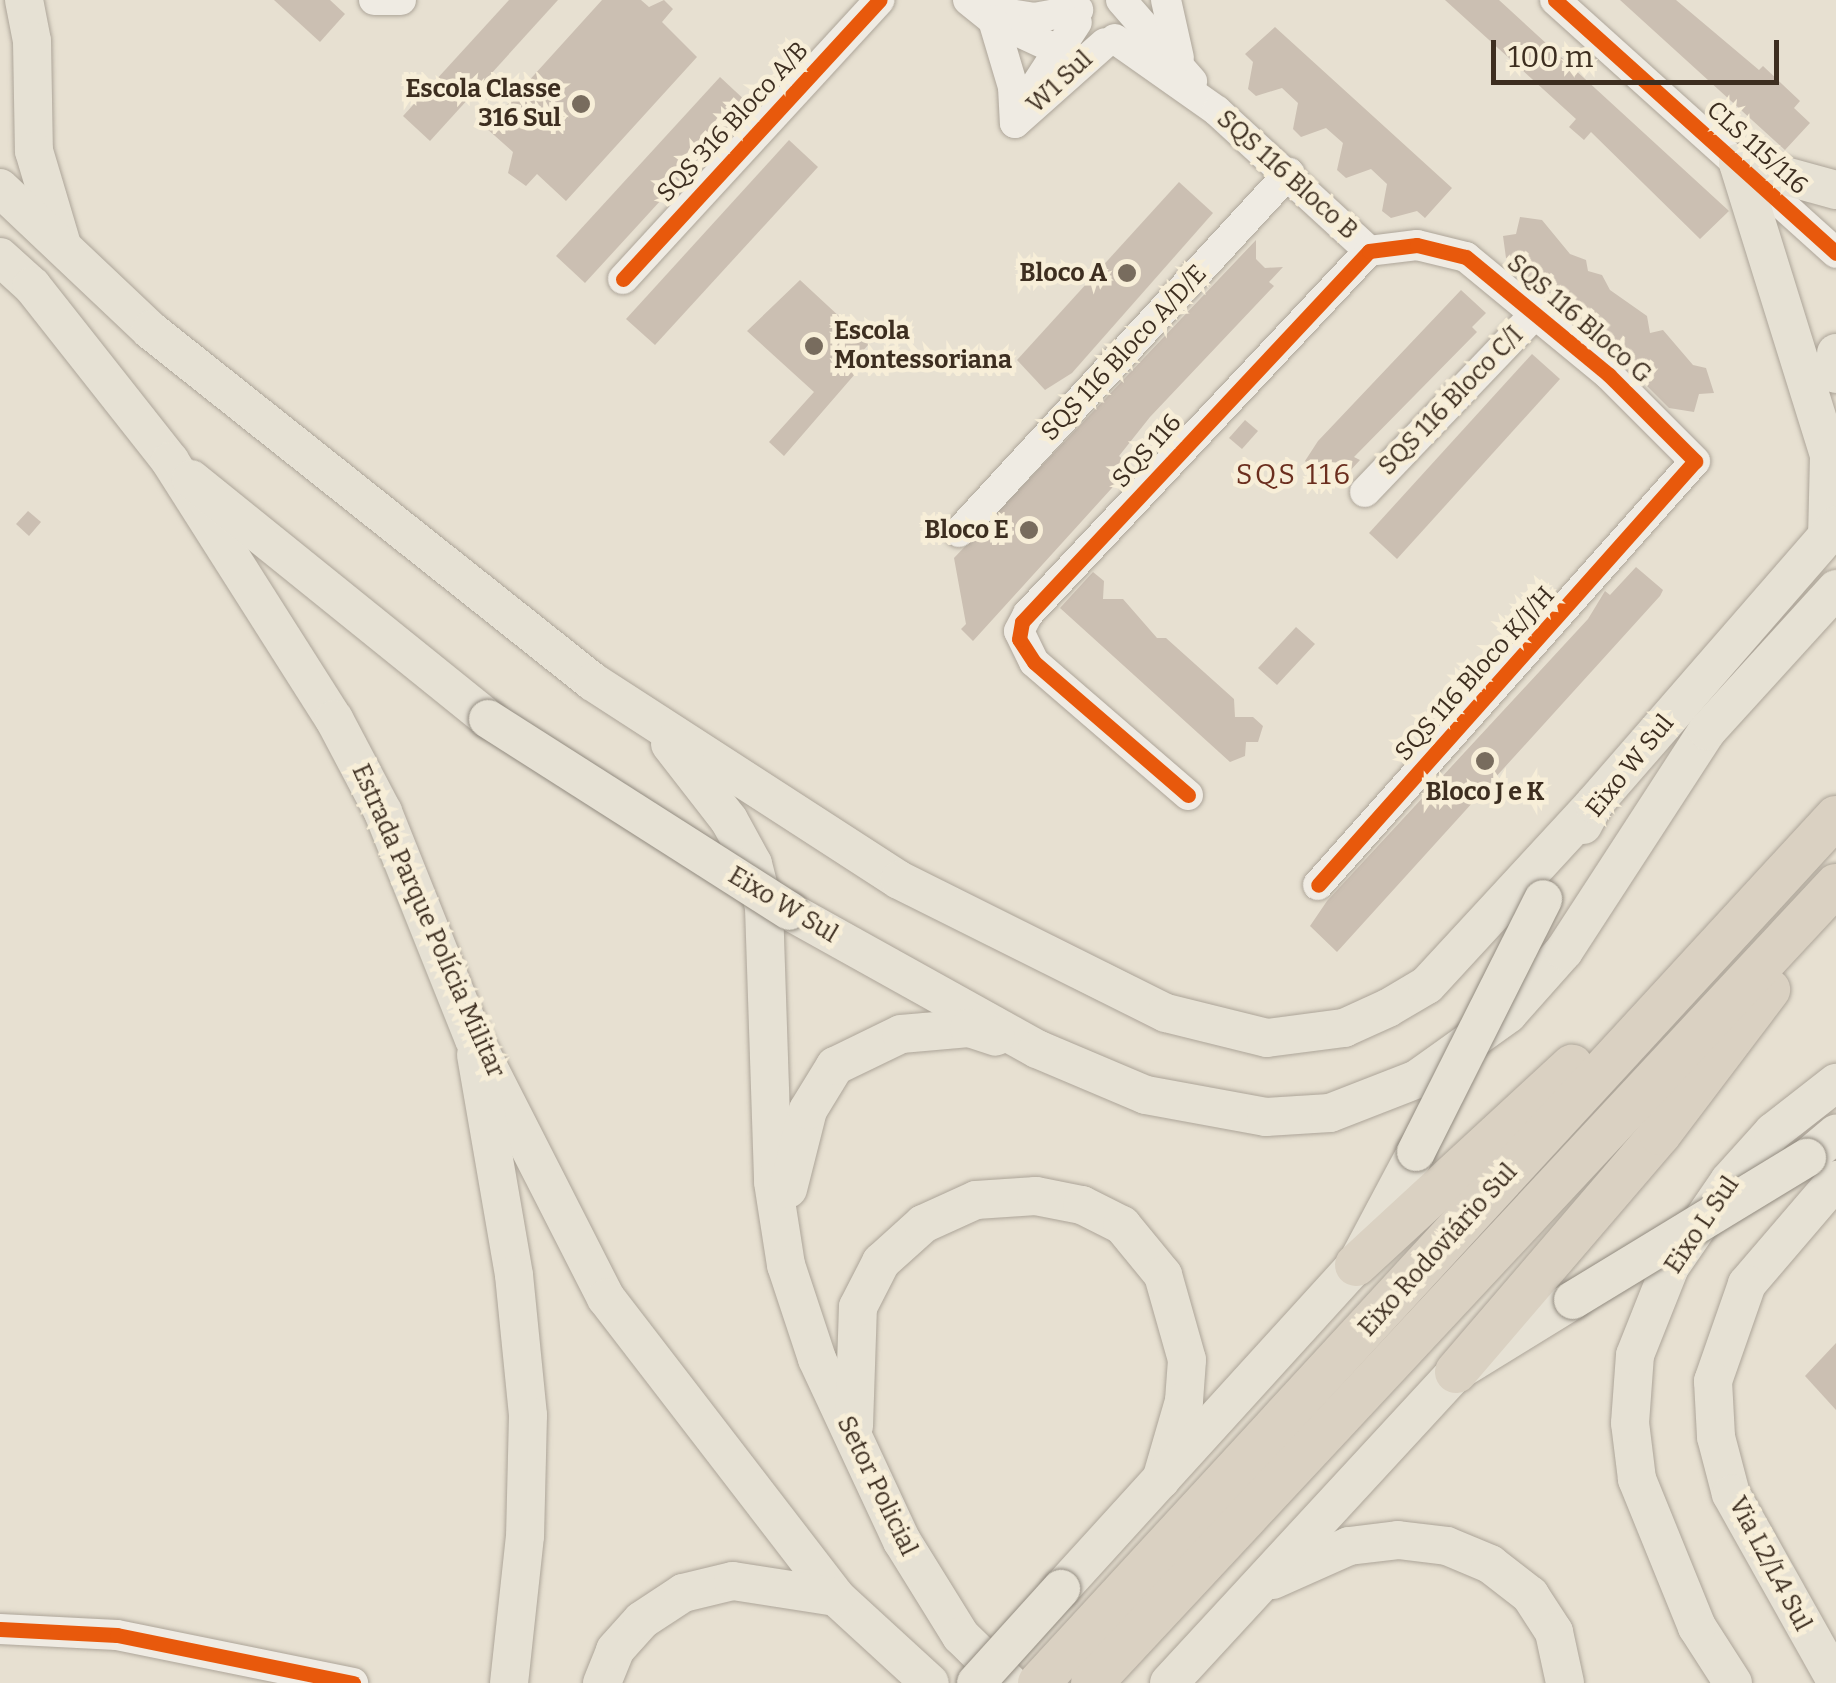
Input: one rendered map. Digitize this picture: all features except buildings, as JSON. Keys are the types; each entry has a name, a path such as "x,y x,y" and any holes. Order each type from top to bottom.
{"highway":[{"name":"Eixo Rodoviário Sul","path":"1100,1655 1782,872 1836,817"},
{"path":"1356,1264 1782,872"},
{"name":"Eixo Rodoviário Sul","path":"1040,1683 1100,1655 1834,887"},
{"path":"1456,1372 1696,1088 1756,1011 1834,887"}],"main road":[{"path":"24,0 34,152 64,252"},
{"path":"1738,163 1836,190"},
{"path":"1738,163 1830,456 1831,532"},
{"path":"0,188 64,252 181,354 641,713 899,880 1166,1013 1267,1038 1344,1028 1427,985 1594,804"},
{"name":"Estrada Parque Polícia Militar","path":"0,257 32,286 170,461 334,718 384,812 469,1026 498,1111 606,1298 836,1597"},
{"path":"1836,353 1836,374"},
{"name":"Eixo W Sul","path":"170,461 488,718 789,911 1037,1049 1146,1096 1266,1117 1330,1112 1417,1080 1508,1014 1564,951 1707,732 1836,590"},
{"name":"Eixo W Sul","path":"976,1683 1356,1264 1594,804 1831,532"},
{"path":"641,713 728,820 753,864 764,908 768,1120 786,1265"},
{"path":"786,1265 793,1150 835,1066 885,1039 940,1027 969,1028 1037,1049"},
{"name":"Eixo L Sul","path":"1732,1683 1698,1627 1637,1479 1630,1423 1635,1355 1670,1267 1729,1181 1773,1132 1836,1083"},
{"path":"498,1111 528,1415 525,1536 509,1683"},
{"path":"1168,1683 1456,1372 1573,1300 1821,1169 1836,1134"},
{"name":"Via L2/L4 Sul","path":"1821,1169 1747,1284 1713,1381 1716,1437 1732,1494 1836,1681"},
{"path":"854,1443 858,1307 881,1262 923,1224 976,1200 1036,1196 1082,1206 1122,1225 1163,1276 1187,1360 1184,1400 1162,1480"},
{"name":"Setor Policial","path":"786,1265 817,1359 902,1541 961,1636 1010,1683"},
{"path":"1257,1588 1349,1546 1398,1540 1447,1546 1490,1564 1530,1595 1554,1632 1565,1683"},
{"path":"602,1683 615,1650 642,1620 683,1593 732,1581 836,1597 930,1683"},
{"path":"1698,1627 1718,1683"}],"street":[{"path":"374,0 401,0"},
{"name":"SQS 316 Bloco A/B","path":"623,279 880,0"},
{"name":"SQS 116 Bloco B","path":"1166,0 1180,61"},
{"name":"CLS 115/116","path":"1556,0 1836,252"},
{"path":"1110,41 1124,32 1126,4"},
{"name":"SQS 116 Bloco B","path":"1126,4 1180,61 1204,100"},
{"path":"980,10 1034,18 1079,11"},
{"path":"980,10 1060,51"},
{"path":"980,10 1014,88 1015,123"},
{"name":"SQS 116 Bloco B","path":"1079,11 1082,34 1110,41 1204,100 1290,173 1369,251"},
{"name":"W1 Sul","path":"1015,123 1060,51 1079,11"},
{"name":"W1 Sul","path":"1015,123 1110,41"},
{"name":"SQS 116 Bloco A/D/E","path":"959,532 1290,173"},
{"name":"SQS 116 Bloco G","path":"1369,251 1441,247 1466,257 1538,311 1692,452 1693,466 1669,496"},
{"name":"SQS 116","path":"1188,795 1023,649 1020,631 1028,614 1369,251"},
{"name":"SQS 116 Bloco C/I","path":"1365,492 1538,311"},
{"name":"SQS 116 Bloco K/J/H","path":"1318,884 1669,496"},
{"path":"0,1629 116,1636 353,1683"}],"cycle path":[{"path":"623,279 880,0"},
{"path":"1555,0 1836,253"},
{"path":"1188,795 1034,662 1019,639 1022,622 1369,251 1417,245 1466,257 1609,375 1695,461 1318,885"},
{"path":"0,1629 117,1635 353,1683"}],"place":[{"name":"Escola Classe 316 Sul","path":"581,104"},
{"name":"Bloco A","path":"1127,273"},
{"name":"Escola Montessoriana","path":"814,346"},
{"name":"Bloco E","path":"1029,530"},
{"name":"Bloco J e K","path":"1485,761"}],"district":[{"name":"SQS 116","path":"1294,475"}]}
